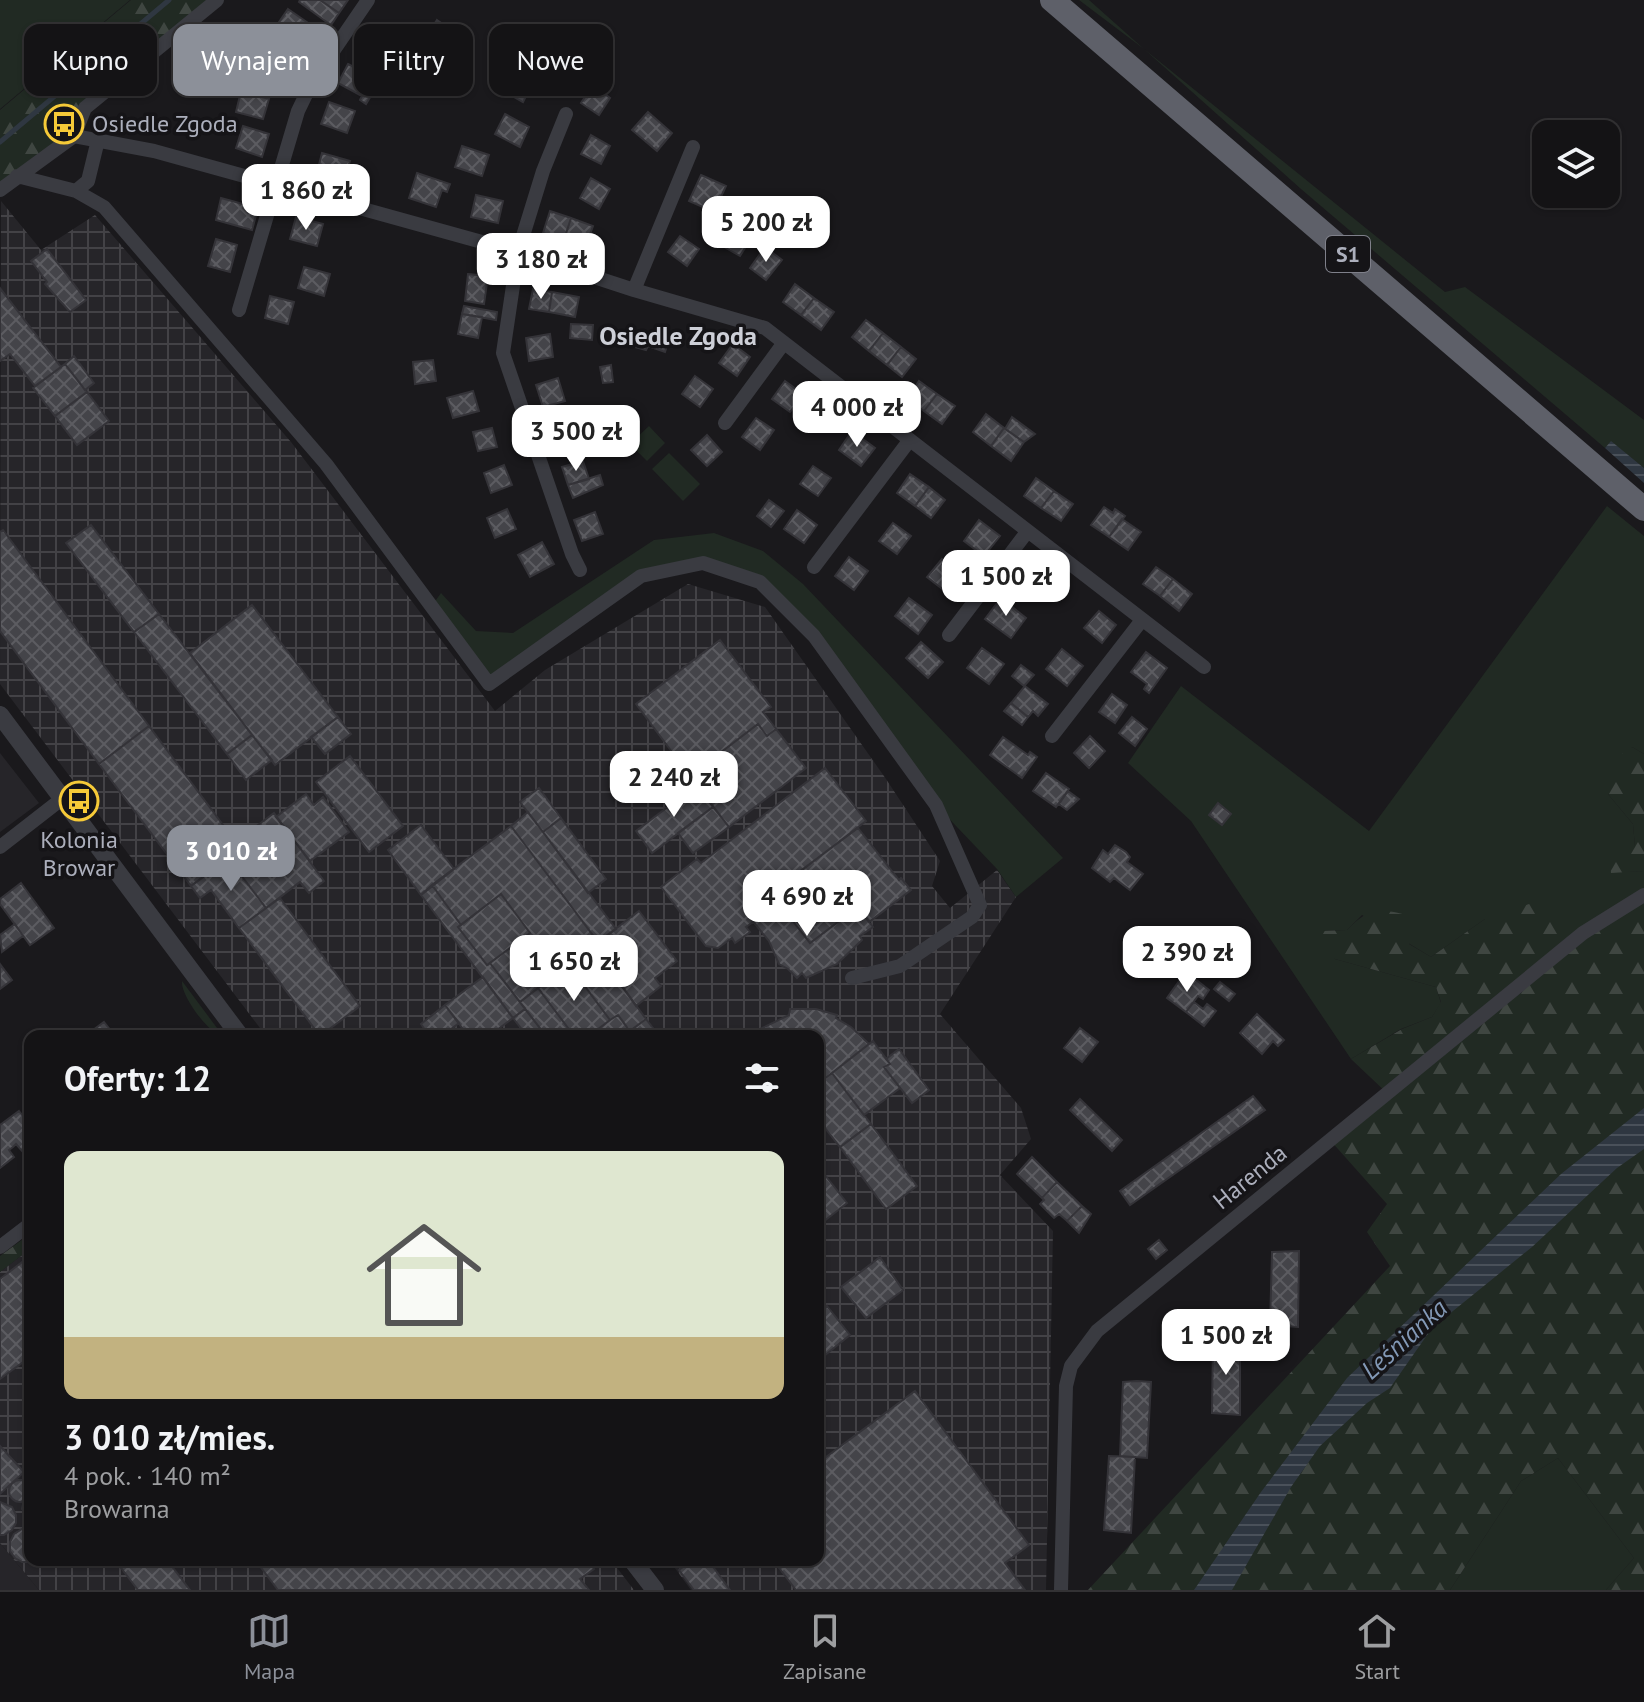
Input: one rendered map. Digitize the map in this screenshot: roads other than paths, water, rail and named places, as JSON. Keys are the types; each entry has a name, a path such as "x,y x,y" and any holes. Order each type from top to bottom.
{"highway":[{"name":"S1","path":"1052,0 1644,509"}],"street":[{"path":"0,190 74,136 85,108 217,0"},
{"path":"239,310 298,111 312,82 368,0"},
{"path":"566,114 543,171 518,252 503,353 580,570"},
{"path":"74,136 154,151 518,252 765,328 1204,667"},
{"path":"76,191 88,181 98,140"},
{"path":"634,290 693,147"},
{"path":"17,176 76,191 104,207 326,464 489,684 641,576 703,563 760,582 771,592 814,636 936,805 980,905 972,917 900,966 852,978"},
{"path":"725,423 783,344"},
{"path":"814,567 909,441"},
{"path":"949,635 1027,532"},
{"path":"1052,736 1142,620"},
{"path":"0,715 236,1030"},
{"path":"0,847 63,798"},
{"name":"Harenda","path":"1061,1590 1066,1386 1071,1366 1097,1331 1583,933 1644,895"},
{"path":"0,1247 24,1229"},
{"path":"637,1566 655,1590"}],"water":[{"path":"1611,441 1644,468 1644,483 1605,448"},
{"name":"Leśnianka","path":"1644,1108 1644,1149 1617,1168 1532,1247 1432,1328 1390,1388 1367,1403 1320,1446 1291,1487 1232,1590 1194,1590 1261,1492 1347,1378 1561,1174"}],"waterway":[{"path":"0,142 169,0"}],"place":[{"name":"Osiedle Zgoda","path":"64,124"},
{"name":"Kolonia Browar","path":"79,801"}],"district":[{"name":"Osiedle Zgoda","path":"678,336"}]}
